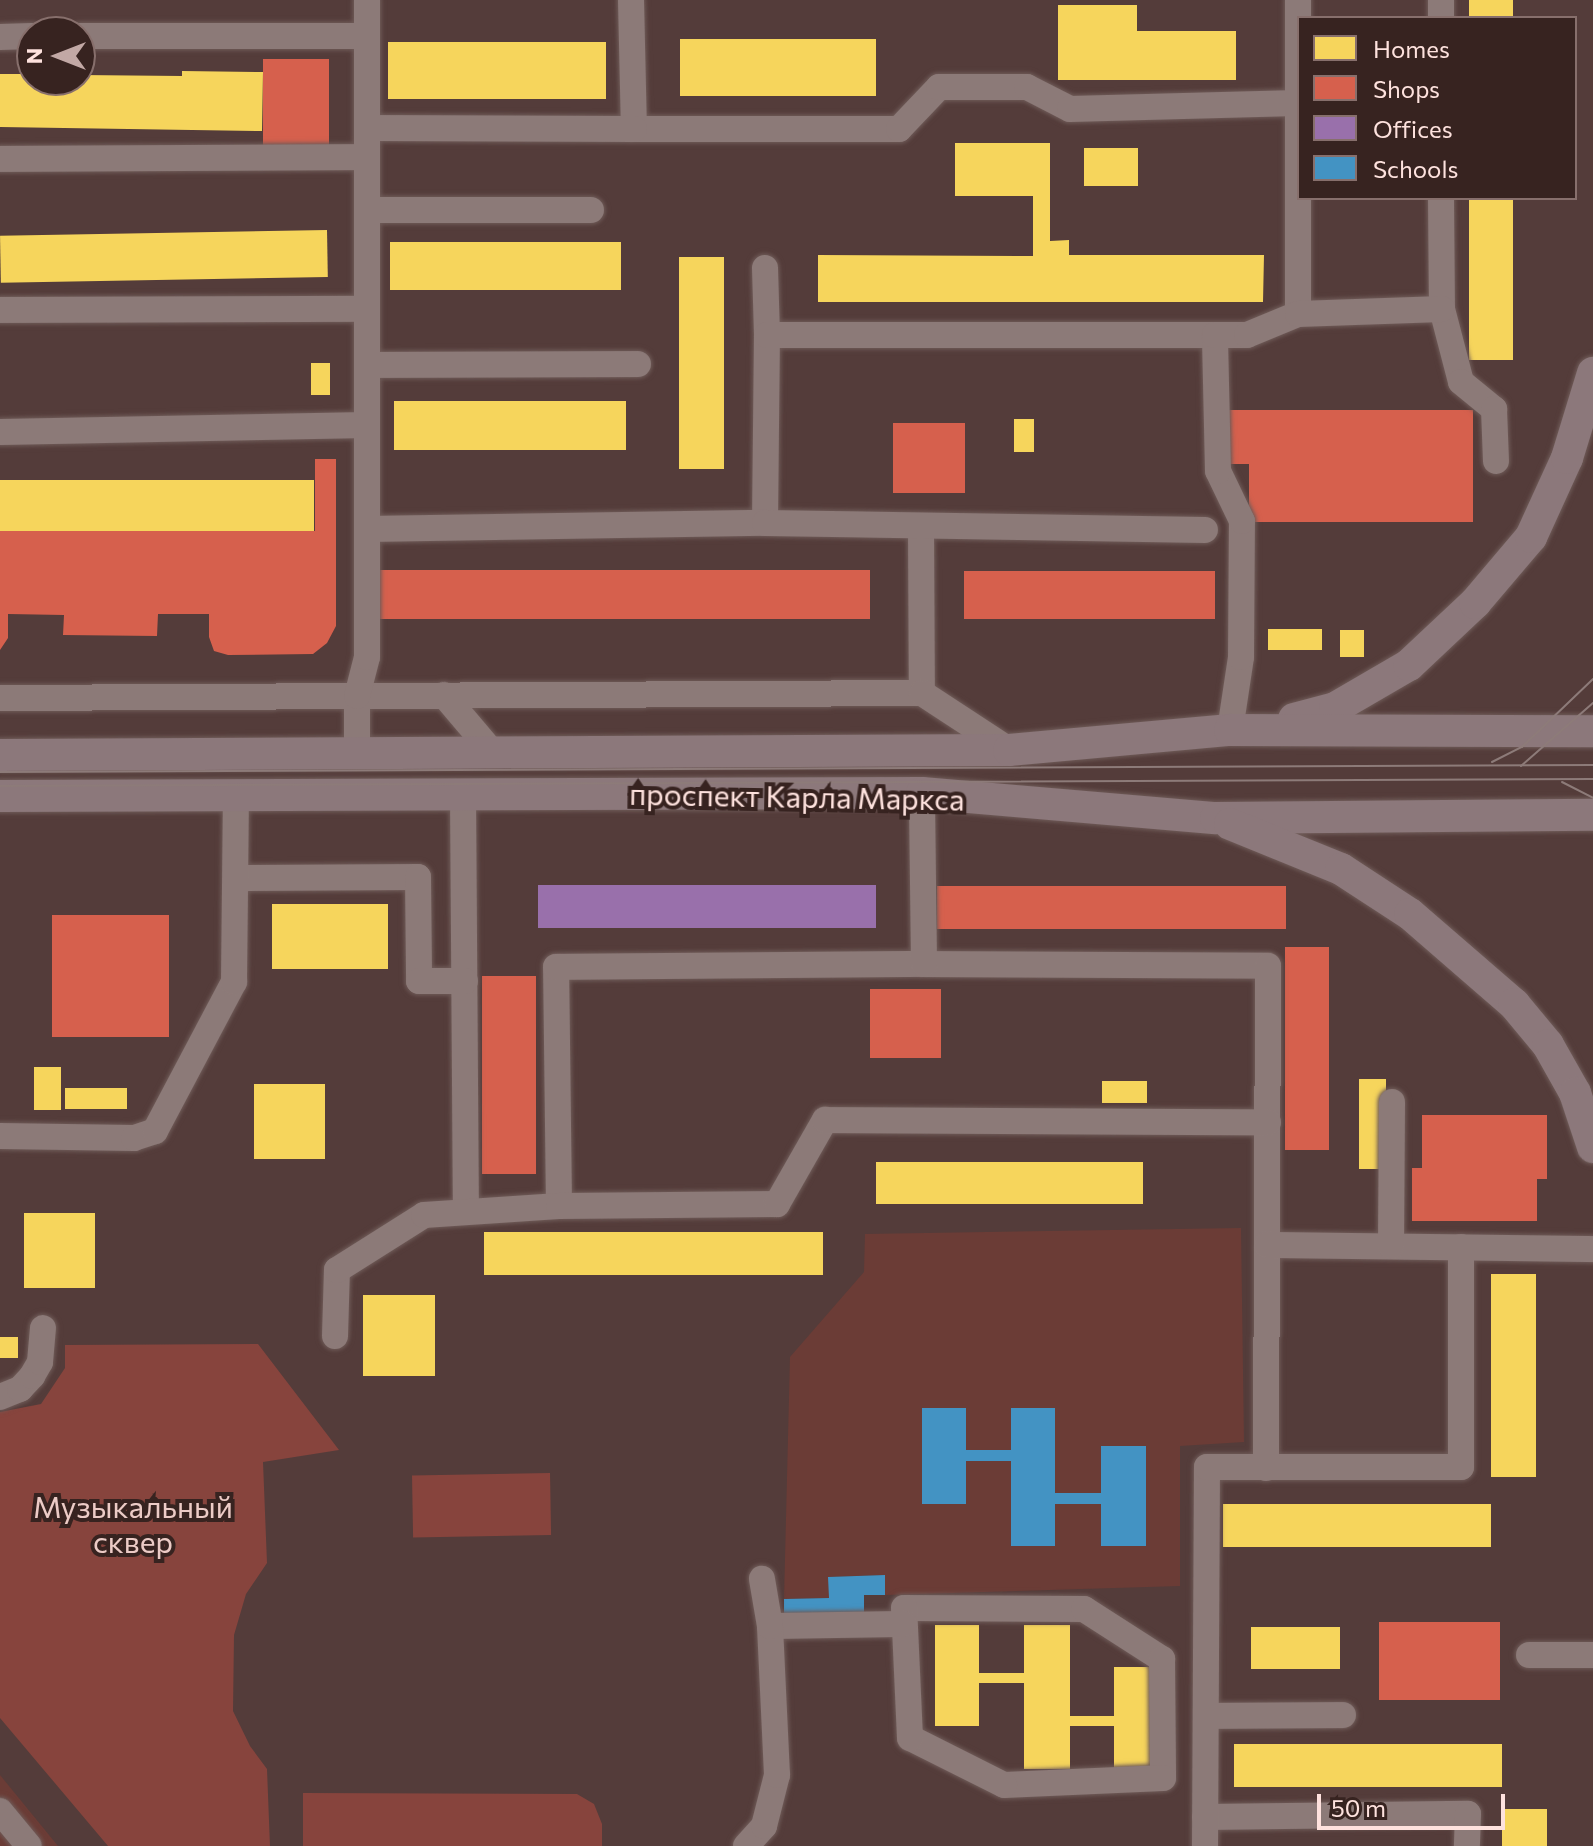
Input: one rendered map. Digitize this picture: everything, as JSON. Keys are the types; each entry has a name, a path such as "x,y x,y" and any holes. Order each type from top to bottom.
{"main road":[{"path":"1243,730 1335,708 1409,665 1475,603 1531,537 1567,458 1593,373"},
{"name":"проспект Карла Маркса","path":"0,755 1009,750 1243,730 1593,731"},
{"name":"проспект Карла Маркса","path":"0,796 922,793 1216,818 1593,815"},
{"path":"1216,818 1341,869 1410,914 1514,1004 1548,1045 1575,1093 1593,1147"}],"lane":[{"path":"357,753 357,696 367,657 367,0"},
{"path":"631,0 634,129"},
{"path":"96,36 367,36"},
{"path":"367,128 899,129 939,87 1027,87 1070,109 1297,103"},
{"path":"0,159 367,157"},
{"path":"1297,200 1298,314"},
{"path":"1441,200 1442,309 1461,382 1494,409 1496,461"},
{"path":"367,210 591,210"},
{"path":"765,268 765,523"},
{"path":"0,310 367,309"},
{"path":"767,335 1247,335 1298,314 1442,309"},
{"path":"1215,335 1218,471 1242,521 1243,730"},
{"path":"367,365 638,364"},
{"path":"0,432 367,425"},
{"path":"367,529 765,523 1205,530"},
{"path":"921,526 922,693"},
{"path":"0,698 922,693 1009,750"},
{"path":"444,695 493,753"},
{"path":"922,793 924,964"},
{"path":"463,794 466,1210"},
{"path":"0,1136 134,1138 155,1131 234,982 236,795"},
{"path":"237,882 246,878 418,877 419,981 465,981"},
{"path":"559,1206 556,967 924,964 1268,966 1266,1468"},
{"path":"1391,1246 1392,1102"},
{"path":"335,1336 337,1270 424,1215 559,1206 777,1204 825,1120 1268,1122"},
{"path":"1267,1245 1593,1249"},
{"path":"1205,1846 1207,1467 1461,1467 1461,1247"},
{"path":"0,1397 20,1389 32,1376 40,1362 43,1328"},
{"path":"746,1846 764,1826 777,1775 770,1626 762,1579"},
{"path":"904,1608 1084,1609 1162,1659 1163,1778 1004,1785 910,1738 904,1624 904,1608"},
{"path":"770,1626 904,1624"},
{"path":"1529,1655 1593,1655"},
{"path":"1206,1716 1343,1715"},
{"path":"0,1811 29,1846"},
{"path":"1205,1817 1468,1814 1467,1846"}],"shaded area":[{"path":"1241,1228 1244,1442 1180,1446 1180,1586 885,1595 885,1575 829,1577 829,1598 784,1599 790,1357 864,1272 865,1234"},
{"path":"0,1775 58,1846 0,1846"}],"green space":[{"name":"Музыкальный сквер","path":"258,1344 339,1450 263,1462 267,1563 246,1594 234,1635 233,1711 250,1746 267,1769 270,1846 108,1846 0,1718 0,1412 41,1404 65,1368 65,1345"},
{"path":"550,1473 551,1535 413,1537 412,1475"},
{"path":"303,1793 577,1794 594,1804 602,1824 602,1846 303,1846"}],"building: Homes":[{"path":"1469,0 1513,0 1513,16 1469,16"},
{"path":"1058,5 1137,5 1137,31 1236,31 1236,80 1058,80"},
{"path":"680,39 876,39 876,96 680,96"},
{"path":"388,42 606,42 606,99 388,99"},
{"path":"182,71 263,72 262,131 0,127 0,74 16,74 16,96 96,96 96,75 182,76"},
{"path":"955,143 1050,143 1050,241 1069,240 1069,255 1264,255 1263,302 818,302 818,255 1033,256 1033,196 955,196"},
{"path":"1084,148 1138,148 1138,186 1084,186"},
{"path":"1469,200 1513,200 1513,360 1469,360"},
{"path":"327,230 328,277 1,283 0,236"},
{"path":"390,242 621,242 621,290 390,290"},
{"path":"679,257 724,257 724,469 679,469"},
{"path":"311,363 330,363 330,395 311,395"},
{"path":"394,401 626,401 626,450 394,450"},
{"path":"1014,419 1034,419 1034,452 1014,452"},
{"path":"0,480 314,480 314,531 0,531"},
{"path":"1268,629 1322,629 1322,650 1268,650"},
{"path":"1340,630 1364,630 1364,657 1340,657"},
{"path":"272,904 388,904 388,969 272,969"},
{"path":"34,1067 61,1067 61,1110 34,1110"},
{"path":"1359,1079 1386,1079 1386,1169 1359,1169"},
{"path":"1102,1081 1147,1081 1147,1103 1102,1103"},
{"path":"254,1084 325,1084 325,1159 254,1159"},
{"path":"65,1088 127,1088 127,1109 65,1109"},
{"path":"876,1162 1143,1162 1143,1204 876,1204"},
{"path":"24,1213 95,1213 95,1288 24,1288"},
{"path":"484,1232 823,1232 823,1275 484,1275"},
{"path":"1491,1274 1536,1274 1536,1477 1491,1477"},
{"path":"363,1295 435,1295 435,1376 363,1376"},
{"path":"0,1337 18,1337 18,1358 0,1358"},
{"path":"1223,1504 1491,1504 1491,1547 1223,1547"},
{"path":"935,1625 979,1625 979,1673 1024,1673 1024,1625 1070,1625 1070,1716 1114,1716 1114,1667 1159,1667 1159,1769 1114,1769 1114,1726 1070,1726 1070,1769 1024,1769 1024,1683 979,1683 979,1726 935,1726"},
{"path":"1251,1627 1340,1627 1340,1669 1251,1669"},
{"path":"1234,1744 1502,1744 1502,1787 1234,1787"},
{"path":"1502,1809 1547,1809 1547,1846 1502,1846"}],"building: Shops":[{"path":"263,59 329,59 329,150 263,150"},
{"path":"1222,410 1473,410 1473,522 1249,522 1249,464 1222,464"},
{"path":"893,423 965,423 965,493 893,493"},
{"path":"315,459 336,459 336,626 327,643 313,654 228,655 214,651 209,637 209,614 158,614 157,636 63,635 64,615 8,614 8,638 0,650 0,531 315,531"},
{"path":"378,570 870,570 870,619 378,619"},
{"path":"964,571 1215,571 1215,619 964,619"},
{"path":"937,886 1286,886 1286,929 937,929"},
{"path":"52,915 169,915 169,1037 52,1037"},
{"path":"1285,947 1329,947 1329,1150 1285,1150"},
{"path":"482,976 536,976 536,1174 482,1174"},
{"path":"870,989 941,989 941,1058 870,1058"},
{"path":"1422,1115 1547,1115 1547,1179 1537,1179 1537,1221 1412,1221 1412,1168 1422,1168"},
{"path":"1379,1622 1500,1622 1500,1700 1379,1700"}],"building: Offices":[{"path":"538,885 876,885 876,928 538,928"}],"building: Schools":[{"path":"922,1408 966,1408 966,1450 1011,1450 1011,1408 1055,1408 1055,1493 1101,1493 1101,1446 1146,1446 1146,1546 1101,1546 1101,1504 1055,1504 1055,1546 1011,1546 1011,1461 966,1461 966,1504 922,1504"},
{"path":"885,1575 885,1595 864,1595 864,1620 784,1622 784,1599 829,1598 828,1577"}],"tram line":[{"path":"1492,762 1522,747 1593,679"},
{"path":"1521,766 1593,703"},
{"path":"0,772 1593,765"},
{"path":"0,786 1593,779"},
{"path":"1562,782 1593,798"}]}
